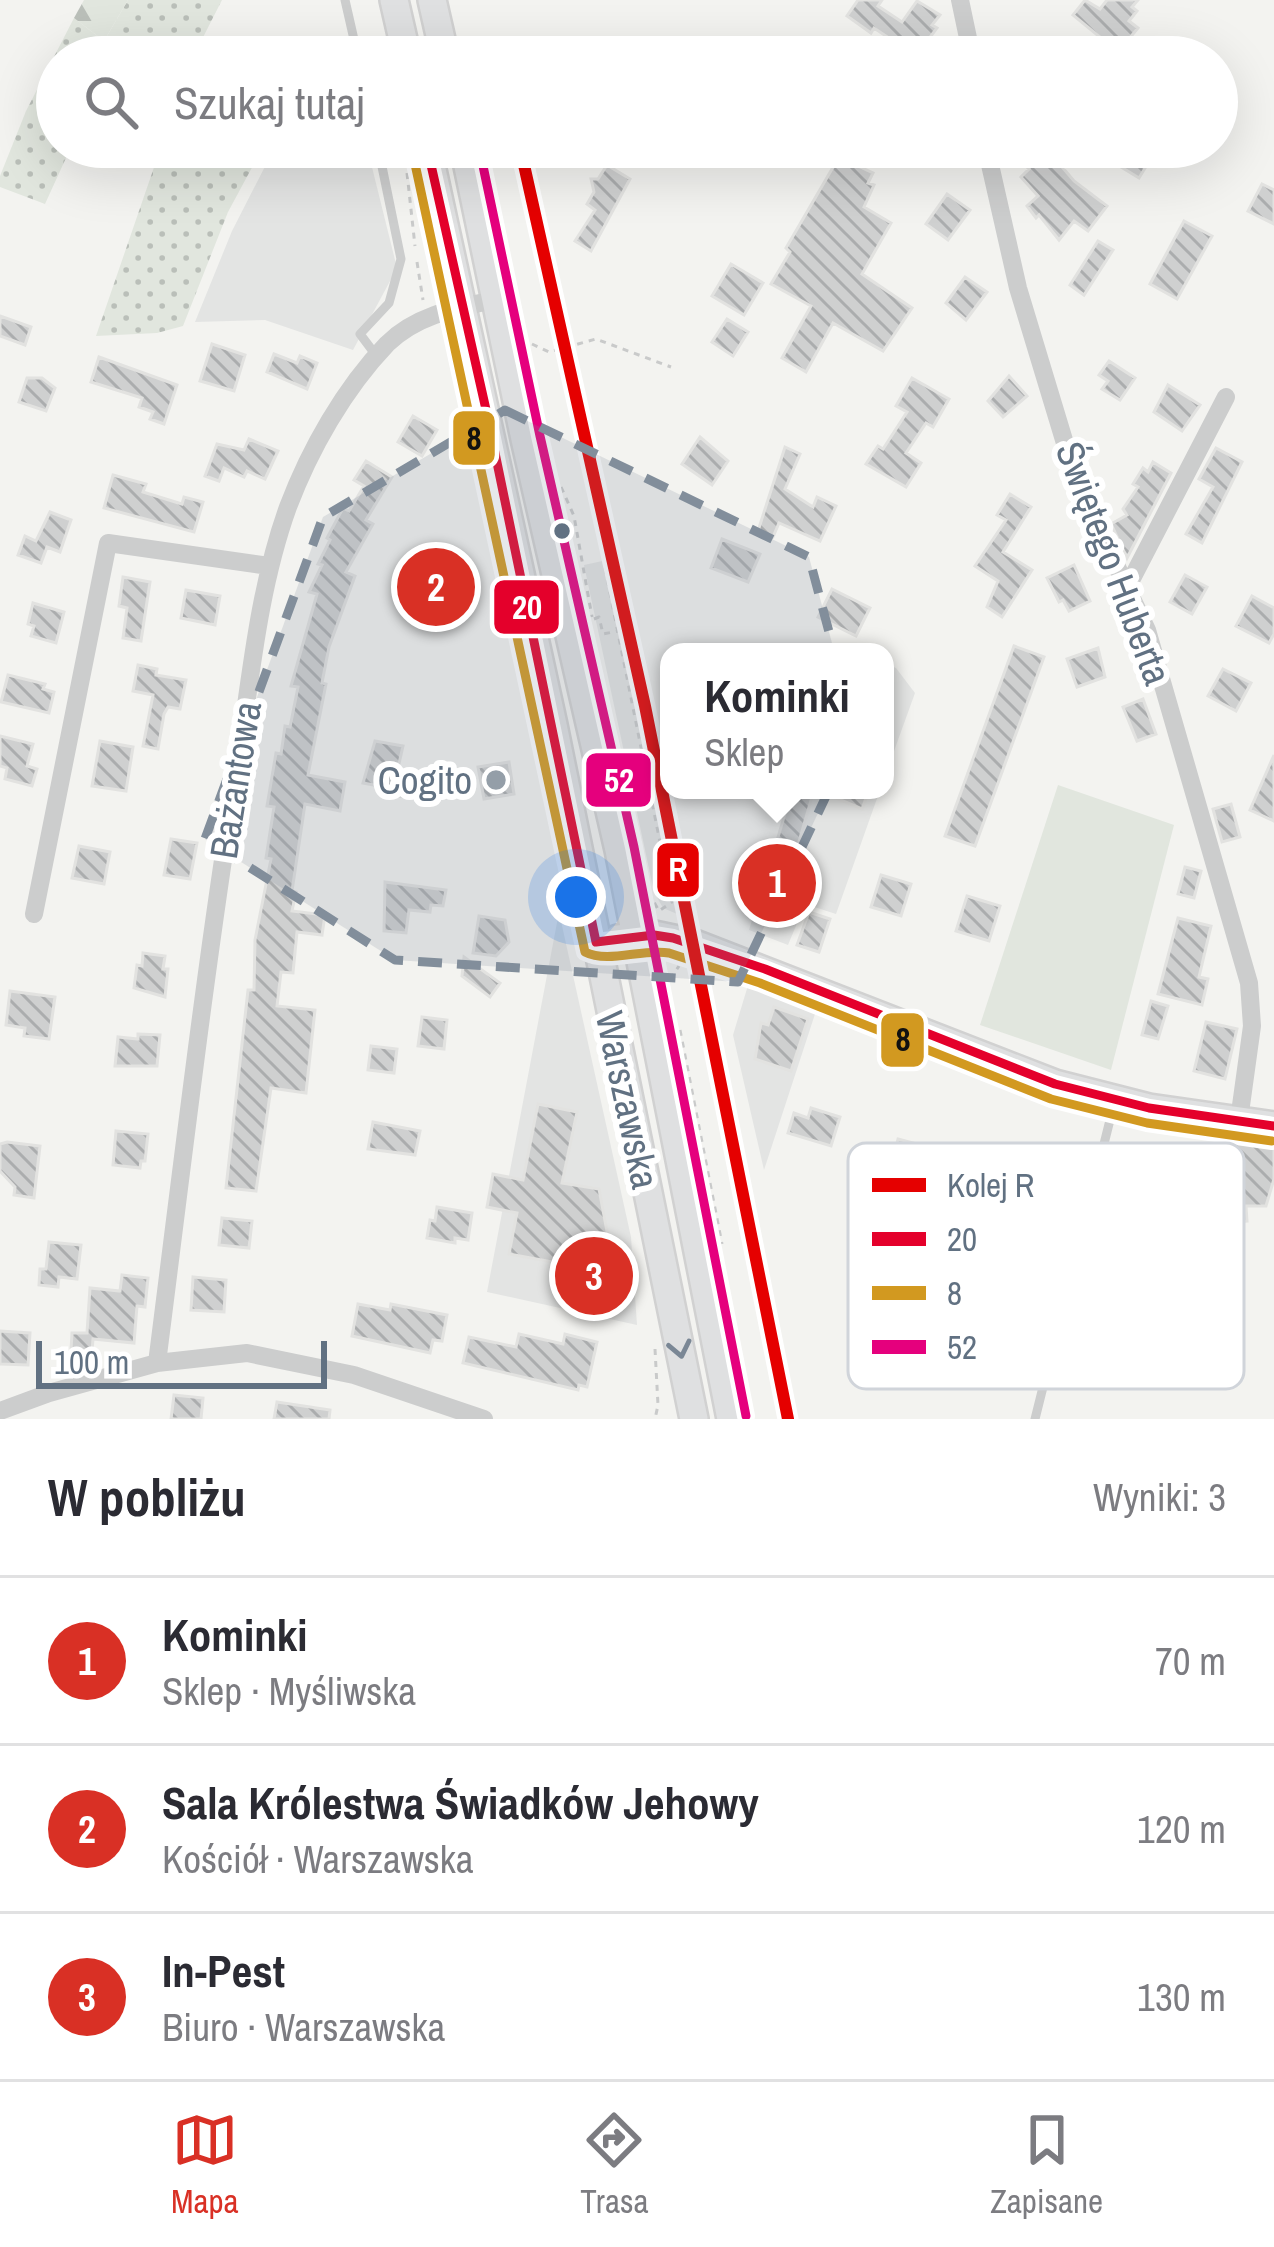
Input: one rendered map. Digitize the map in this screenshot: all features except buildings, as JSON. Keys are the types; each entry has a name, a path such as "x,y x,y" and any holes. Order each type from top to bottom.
{"main road":[{"path":"394,0 402,36"},
{"path":"432,0 440,36"},
{"name":"Warszawska","path":"420,168 463,307 694,1419"},
{"name":"Warszawska","path":"468,168 636,936 731,1419"},
{"path":"596,942 654,934 692,944 1006,1066 1115,1100 1274,1126"}],"street":[{"path":"960,0 968,36"},
{"name":"Świętego Huberta","path":"991,168 1018,288 1077,483 1148,630 1249,983 1252,1026 1238,1120"},
{"name":"Bażantowa","path":"158,1363 222,862 269,566 290,503 321,438 342,400 377,356 419,319 494,300"},
{"path":"1128,586 1226,397"},
{"path":"34,914 108,543 269,566"},
{"path":"9,1413 49,1393 158,1363 248,1353 354,1375 484,1419"}],"lane":[{"path":"346,0 354,36"},
{"path":"377,356 360,334 389,303 401,259 382,168"},
{"path":"1104,1143 1115,1100"},
{"path":"1035,1419 1043,1389"}],"path":[{"path":"417,168 423,301"},
{"path":"505,345 525,341 549,352 596,339 671,368"},
{"path":"604,568 672,902 659,911"},
{"path":"592,619 599,617 603,634 619,631"}],"highlighted area":[{"path":"505,410 809,557 856,733 738,982 395,960 205,839 323,517"}],"shaded area":[{"path":"264,168 372,168 397,268 353,350 265,320 195,322"},
{"path":"518,168 531,168 660,749 660,799 670,799 696,922 663,908 654,892 584,565 607,560"},
{"path":"894,667 915,693 894,751"},
{"path":"789,799 877,799 836,914 805,904 788,945 749,930"},
{"path":"559,912 631,1237 637,1325 487,1292"},
{"path":"691,966 704,967 794,1419 782,1419"},
{"path":"749,982 815,1014 764,1170 733,1035"}],"green space":[{"path":"84,0 128,0 107,36 97,36 74,18"},
{"path":"128,0 222,0 204,36 107,36"},
{"path":"74,18 97,36 65,36"},
{"path":"36,92 36,168 61,168 45,204 0,187"},
{"path":"154,168 252,168 228,212 183,326 157,333 96,336"},
{"path":"1058,785 1174,825 1111,1070 980,1025"}],"rail line":[{"name":"R","path":"525,168 660,781"},
{"name":"R","path":"664,799 788,1419"}],"transit line":[{"name":"8","path":"416,168 585,952 604,957 669,953 760,983 1051,1099 1147,1123 1272,1141"},
{"name":"20","path":"432,168 596,942 654,935 673,938 765,969 1055,1084 1149,1108 1274,1126"},
{"name":"52","path":"483,168 634,847 746,1416"}],"place":[{"name":"Sala Królestwa Świadków Jehowy","path":"436,587"},
{"name":"Cogito","path":"496,780"},
{"name":"Kominki","path":"777,883"},
{"name":"In-Pest","path":"594,1276"}]}
